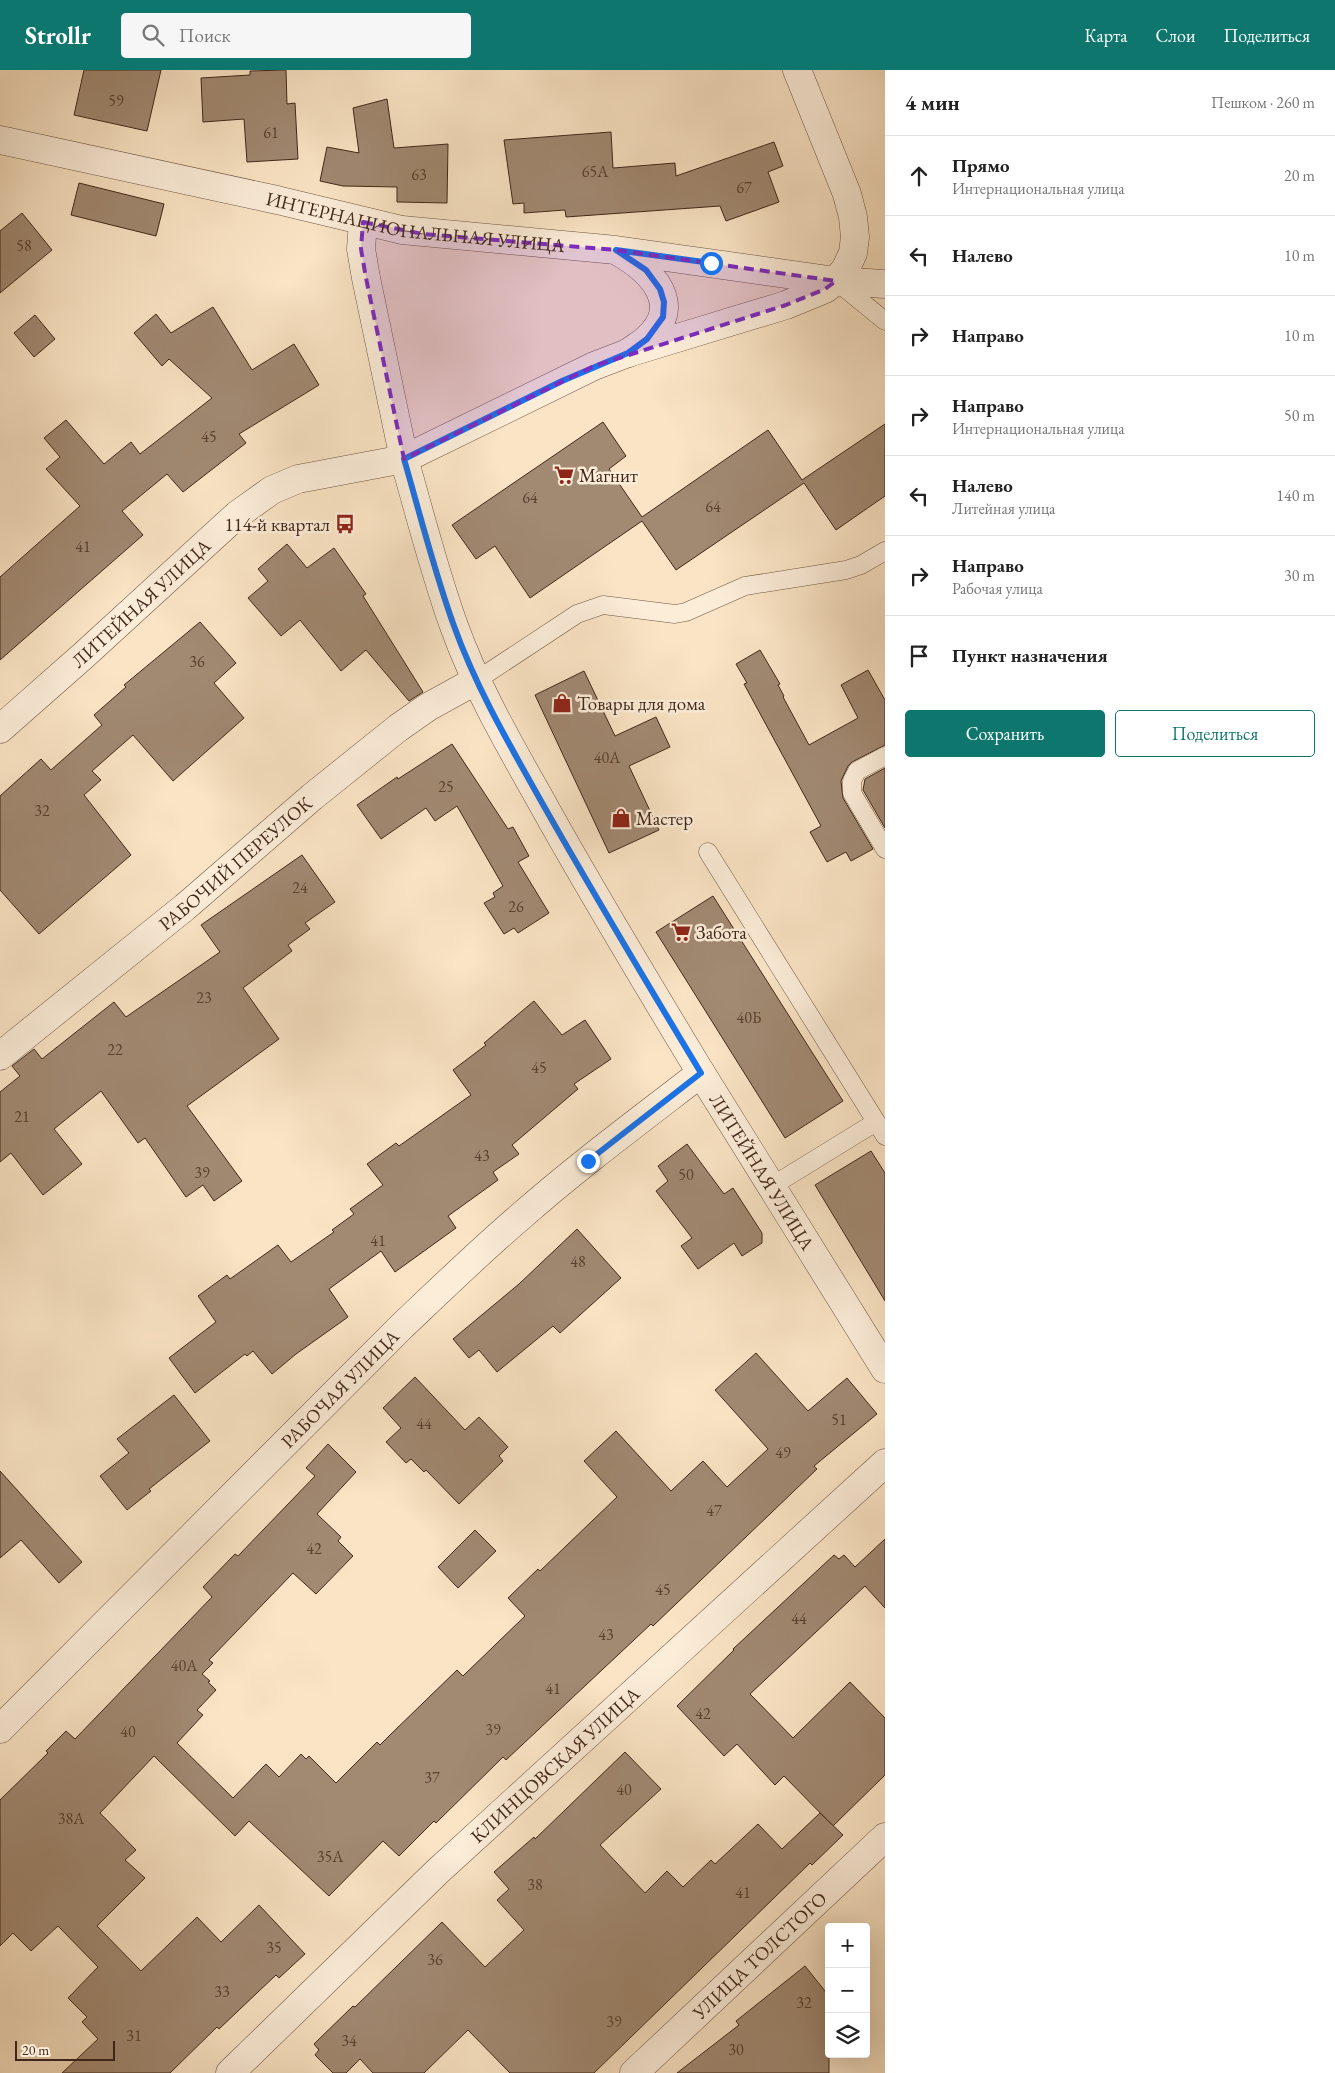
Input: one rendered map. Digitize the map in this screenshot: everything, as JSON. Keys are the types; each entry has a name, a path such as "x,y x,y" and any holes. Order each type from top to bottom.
{"street":[{"path":"404,459 562,381 628,353 786,305 825,289 836,281 846,268 853,253 855,237 854,217 847,194 797,70"},
{"name":"ИНТЕРНАЦИОНАЛЬНАЯ УЛИЦА","path":"0,140 277,200 363,222 423,234 539,242 616,250 836,281 885,284"},
{"name":"ЛИТЕЙНАЯ УЛИЦА","path":"363,222 361,249 366,278 404,459 454,626 477,680 511,748 594,895 701,1073 885,1369"},
{"path":"616,250 646,270 660,289 664,302 663,317 656,330 628,353"},
{"name":"ЛИТЕЙНАЯ УЛИЦА","path":"0,729 237,515 272,490 298,479 404,459"},
{"name":"РАБОЧИЙ ПЕРЕУЛОК","path":"0,1056 186,907 312,797 398,728 428,707 477,680"},
{"name":"РАБОЧАЯ УЛИЦА","path":"0,1729 400,1328 465,1266 580,1167 701,1073"},
{"name":"КЛИНЦОВСКАЯ УЛИЦА","path":"230,2073 438,1871 885,1463"},
{"name":"УЛИЦА ТОЛСТОГО","path":"634,2073 885,1837"}],"lane":[{"path":"836,281 885,321"},
{"path":"477,680 577,614 590,608 609,605 675,614 686,612 745,586 846,570 861,565 885,551"},
{"path":"885,756 857,771 852,781 852,793 885,849"},
{"path":"708,852 880,1129 772,1186"}],"highlighted area":[{"path":"363,222 423,234 616,250 836,281 825,289 786,305 594,366 404,459 366,278 361,249"}],"building":[{"path":"84,70 161,70 147,131 74,115"},
{"path":"286,70 287,104 295,103 298,159 247,162 244,119 203,122 201,78 250,75 250,71"},
{"path":"387,99 394,148 448,144 447,203 397,202 397,187 343,186 320,181 327,147 359,153 353,108"},
{"path":"611,132 613,168 675,163 676,176 774,142 783,166 768,172 779,202 726,221 720,206 566,217 565,210 524,213 524,203 513,204 504,140"},
{"path":"79,183 164,204 156,236 71,215"},
{"path":"22,213 52,250 0,293 0,231"},
{"path":"213,307 252,370 294,344 319,385 239,434 246,443 183,492 167,474 122,511 143,535 0,660 0,577 80,506 46,469 60,457 44,438 66,420 104,464 131,442 140,454 212,398 169,359 162,366 134,333 156,314 171,333"},
{"path":"35,315 55,339 34,357 14,333"},
{"path":"603,422 626,456 609,469 642,517 768,430 802,480 885,424 885,496 836,530 804,483 676,570 642,521 530,598 495,546 476,559 452,525"},
{"path":"287,544 307,568 334,548 366,594 363,596 423,692 409,701 366,650 341,671 300,620 281,636 248,598 268,581 258,569"},
{"path":"200,622 236,663 214,683 244,718 173,781 133,735 92,771 101,780 84,795 131,855 39,934 0,890 0,796 41,759 51,770 102,725 94,715 126,687 124,685"},
{"path":"760,650 780,684 778,685 783,697 809,745 858,718 841,685 868,670 885,700 885,745 852,762 841,781 843,798 873,849 851,861 846,852 827,862 810,832 821,826 744,684 747,683 736,664"},
{"path":"584,671 615,736 656,717 670,747 629,766 659,830 609,853 535,695"},
{"path":"452,744 508,829 513,827 529,856 518,862 549,913 518,933 514,928 504,934 484,903 495,897 493,893 503,886 457,806 435,821 426,808 381,839 357,805 397,777 398,779"},
{"path":"885,768 885,828 863,790 865,779"},
{"path":"302,855 335,902 305,923 310,929 288,945 292,951 243,988 279,1039 187,1106 242,1181 214,1201 203,1185 186,1197 145,1138 138,1143 101,1091 54,1129 82,1164 43,1195 11,1153 0,1162 0,1092 20,1076 12,1066 34,1049 42,1059 114,1002 126,1017 220,952 201,925"},
{"path":"713,896 843,1101 785,1138 656,932"},
{"path":"534,1001 562,1035 585,1020 611,1059 574,1084 578,1089 512,1145 519,1154 493,1172 498,1180 448,1216 456,1228 395,1272 381,1251 329,1289 348,1317 296,1354 272,1374 253,1351 247,1356 245,1354 195,1393 169,1358 216,1322 198,1296 227,1275 230,1279 278,1245 291,1262 334,1232 332,1230 354,1214 350,1209 383,1185 367,1164 396,1143 399,1146 471,1095 453,1070 486,1045 484,1043"},
{"path":"687,1144 724,1194 733,1188 762,1233 762,1243 742,1256 734,1243 698,1269 681,1246 692,1238 656,1191 668,1181 658,1166"},
{"path":"871,1151 885,1173 885,1301 815,1185"},
{"path":"577,1229 621,1278 560,1333 553,1326 497,1372 479,1350 469,1358 453,1339 519,1284"},
{"path":"756,1353 808,1411 847,1378 877,1414 814,1466 817,1469 653,1626 651,1624 506,1760 503,1757 436,1823 434,1821 399,1856 383,1841 329,1896 249,1821 235,1836 154,1756 100,1813 136,1850 125,1860 145,1878 97,1926 141,1971 197,1917 221,1942 259,1905 305,1954 279,1978 276,1975 219,2029 217,2027 170,2073 62,2073 98,2039 82,2022 87,2017 68,1998 98,1967 58,1926 31,1951 13,1933 0,1946 0,1800 48,1753 46,1751 66,1731 75,1739 212,1597 203,1587 235,1554 238,1556 315,1476 306,1468 328,1444 356,1472 317,1514 341,1537 338,1541 353,1556 316,1594 293,1573 209,1660 213,1663 202,1674 216,1690 197,1710 203,1715 177,1743 233,1798 266,1764 279,1777 301,1754 306,1759 309,1756 336,1783 377,1742 380,1745 457,1670 463,1676 525,1616 508,1598 538,1569 540,1571 617,1497 584,1461 616,1431 671,1491 703,1461 727,1487 768,1449 715,1390"},
{"path":"415,1377 465,1430 479,1417 508,1447 499,1456 503,1461 459,1504 426,1470 424,1472 411,1459 406,1463 386,1442 401,1428 383,1408"},
{"path":"174,1395 210,1441 149,1489 151,1491 127,1510 100,1476 129,1453 117,1439"},
{"path":"0,1471 82,1562 59,1583 21,1540 0,1558"},
{"path":"475,1530 496,1551 458,1588 438,1567"},
{"path":"885,1539 885,1608 865,1586 750,1694 793,1738 850,1682 885,1718 885,1775 833,1826 784,1776 775,1785 737,1744 724,1756 677,1706 733,1649 834,1555 839,1559 844,1555 855,1567"},
{"path":"625,1752 661,1789 600,1845 645,1893 667,1871 683,1887 711,1860 715,1864 758,1824 782,1849 820,1813 843,1835 812,1865 810,1863 594,2073 510,2073 468,2030 424,2073 373,2073 360,2059 346,2073 333,2073 315,2055 319,2050 314,2044 353,2006 355,2007 442,1922 485,1967 524,1930 497,1900 509,1889 494,1872 534,1837 535,1839"},
{"path":"805,1966 825,1991 825,2058 829,2058 829,2073 677,2073 739,2025 736,2021"}],"place":[{"name":"Магнит","path":"564,475"},
{"name":"114-й квартал","path":"345,524"},
{"name":"Товары для дома","path":"562,703"},
{"name":"Мастер","path":"621,818"},
{"name":"Забота","path":"681,932"}],"route":[{"path":"588,1161 701,1073 594,895 511,748 477,680 454,626 434,567 404,459 562,381 628,353 647,339 656,330 663,317 664,302 660,289 646,270 616,250 711,263"}]}
